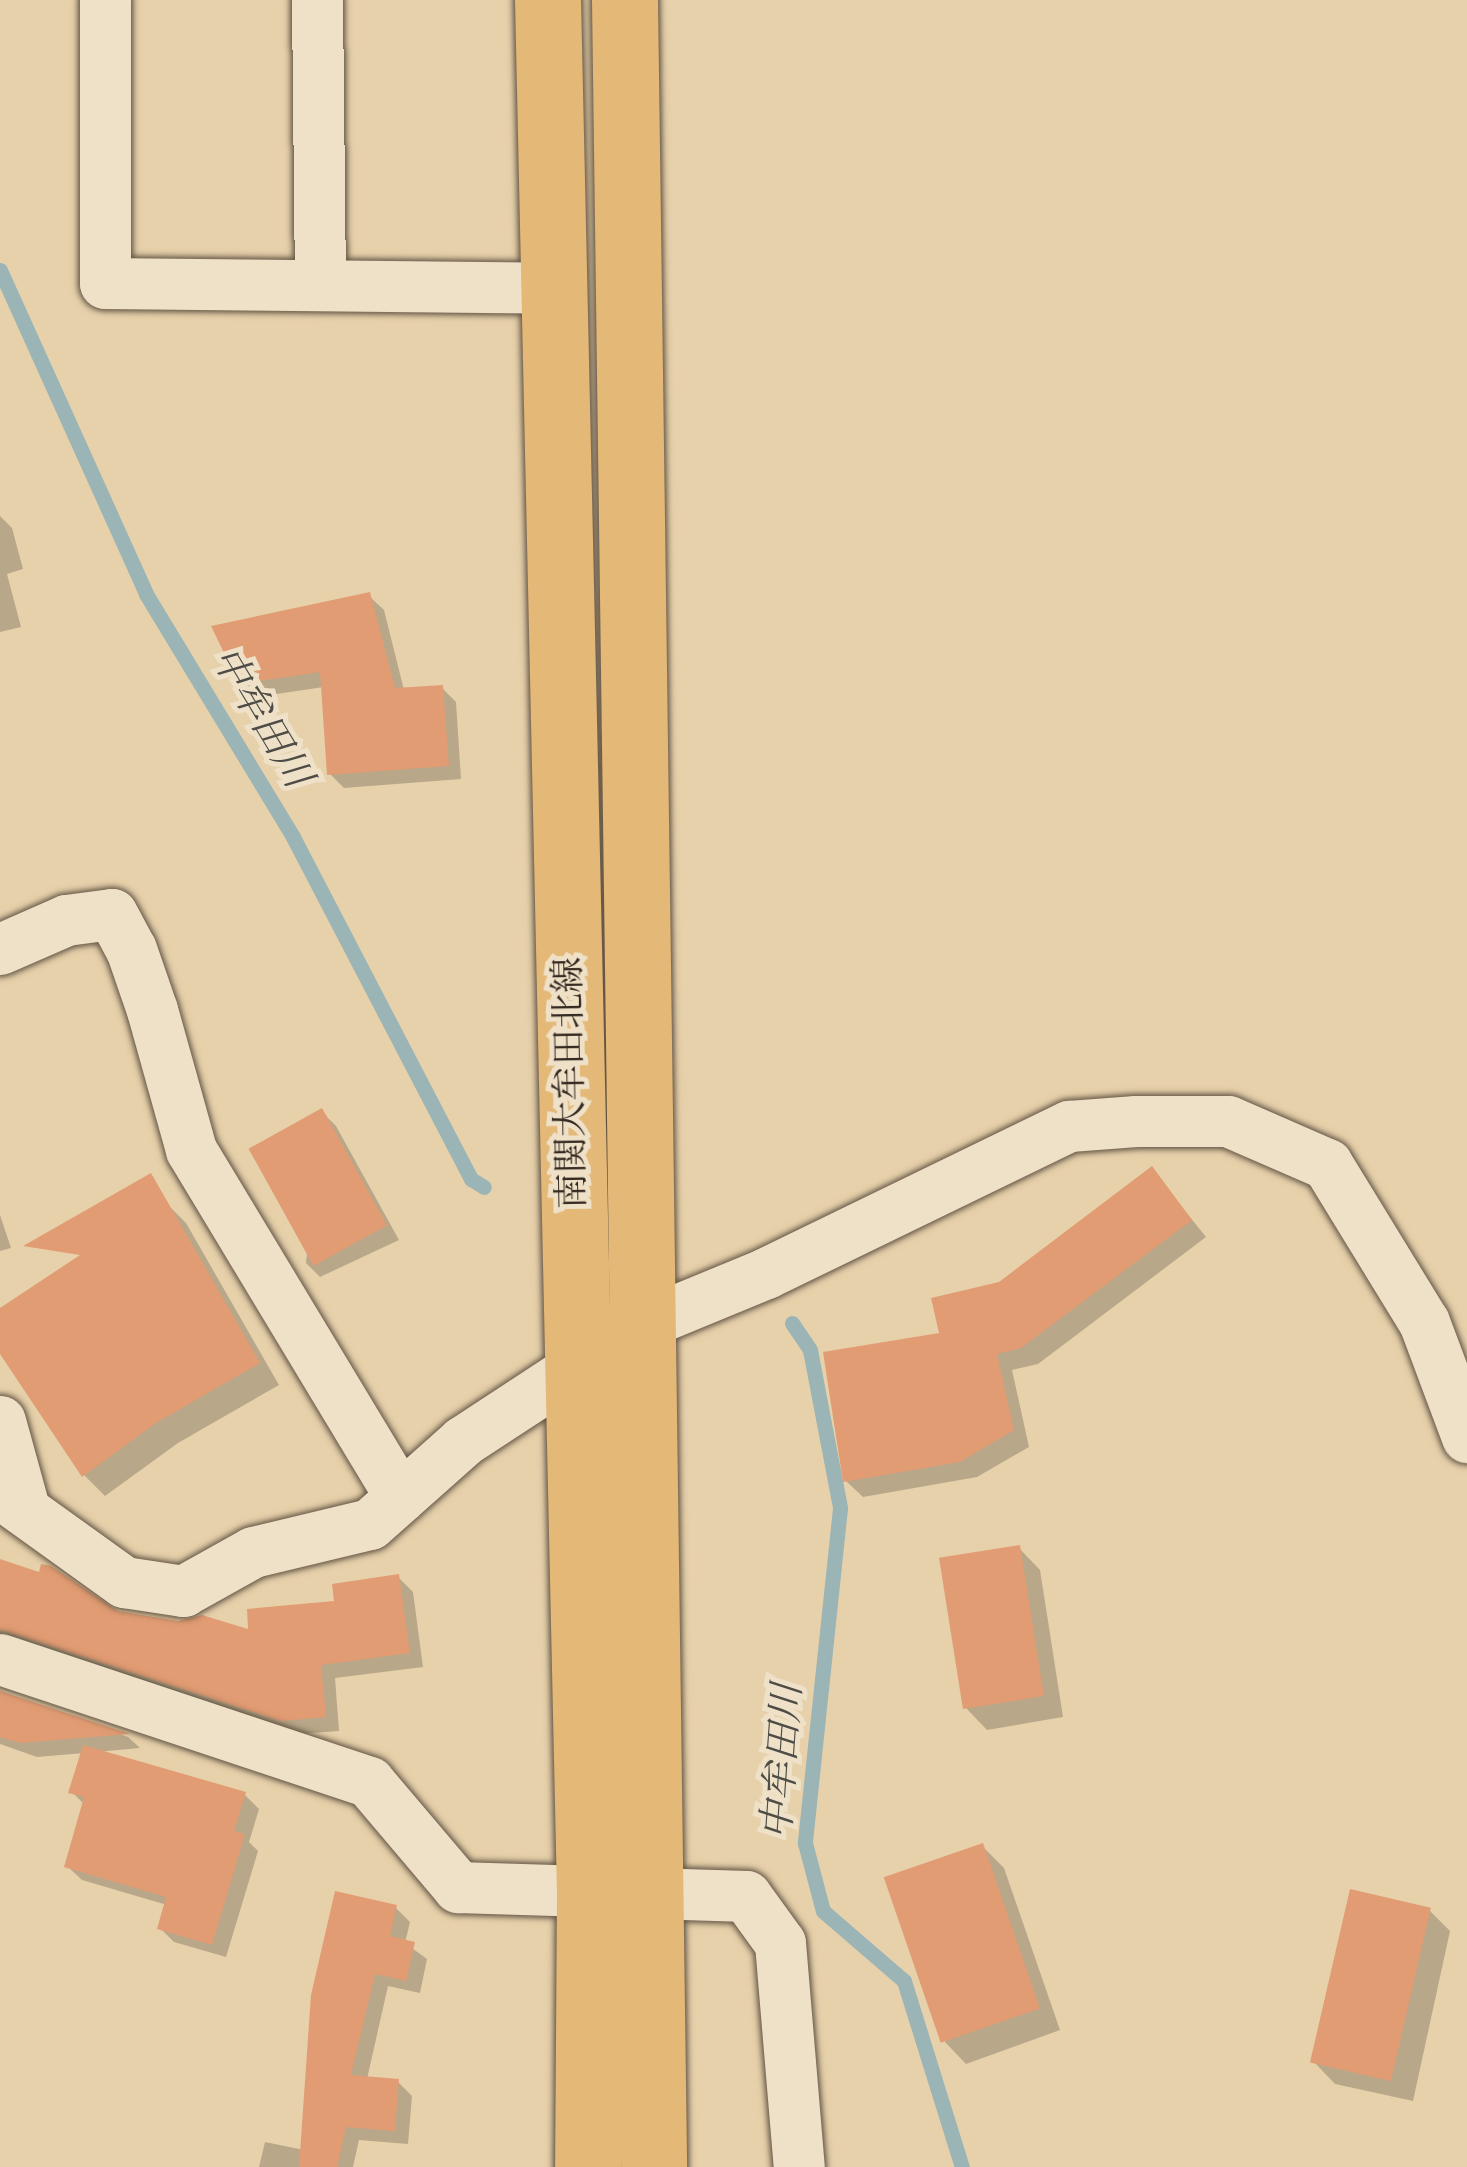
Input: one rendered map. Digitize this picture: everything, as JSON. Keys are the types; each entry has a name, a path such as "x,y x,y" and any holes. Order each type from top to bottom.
{"main road":[{"name":"南関大牟田北線","path":"548,0 578,1368 619,1894 654,2167"},
{"name":"南関大牟田北線","path":"588,2167 619,1894 640,1325 625,0"}],"street":[{"path":"105,0 105,283 553,288"},
{"path":"317,0 320,285"},
{"path":"0,949 66,920 112,914 138,969 191,1150 400,1497"},
{"path":"0,1421 12,1501 124,1582 183,1591 253,1552 370,1524 463,1441 640,1325 766,1273 1069,1126 1228,1121 1327,1165 1446,1328 1467,1437"},
{"path":"0,1659 369,1782 458,1887 746,1896 780,1943 799,2167"}],"building":[{"path":"370,592 395,688 443,685 449,766 327,775 320,672 239,684 211,626"},
{"path":"322,1108 387,1225 313,1266 249,1149"},
{"path":"1152,1166 1192,1220 1021,1348 997,1354 1014,1430 960,1462 843,1482 823,1352 939,1333 931,1298 999,1282"},
{"path":"151,1173 260,1363 156,1423 82,1477 0,1354 0,1308 80,1255 23,1246"},
{"path":"1020,1545 1044,1696 963,1709 939,1558"},
{"path":"0,1559 39,1572 41,1564 51,1566 118,1611 178,1621 202,1615 248,1629 247,1609 334,1601 332,1584 399,1574 410,1653 321,1665 326,1717 281,1721 0,1630"},
{"path":"0,1691 130,1734 20,1743 0,1737"},
{"path":"83,1745 246,1792 234,1831 245,1834 212,1945 157,1929 166,1897 64,1867 84,1797 68,1793"},
{"path":"983,1843 1040,2008 941,2043 884,1877"},
{"path":"1350,1889 1431,1908 1391,2081 1310,2062"},
{"path":"335,1891 397,1905 390,1936 415,1942 406,1981 375,1974 351,2075 399,2079 395,2131 346,2127 337,2167 299,2167 311,1995"}],"waterway":[{"name":"中牟田川","path":"0,270 146,594 293,837 471,1179 484,1187"},
{"name":"中牟田川","path":"792,1323 810,1350 840,1508 805,1843 823,1911 904,1981 962,2167"}]}
